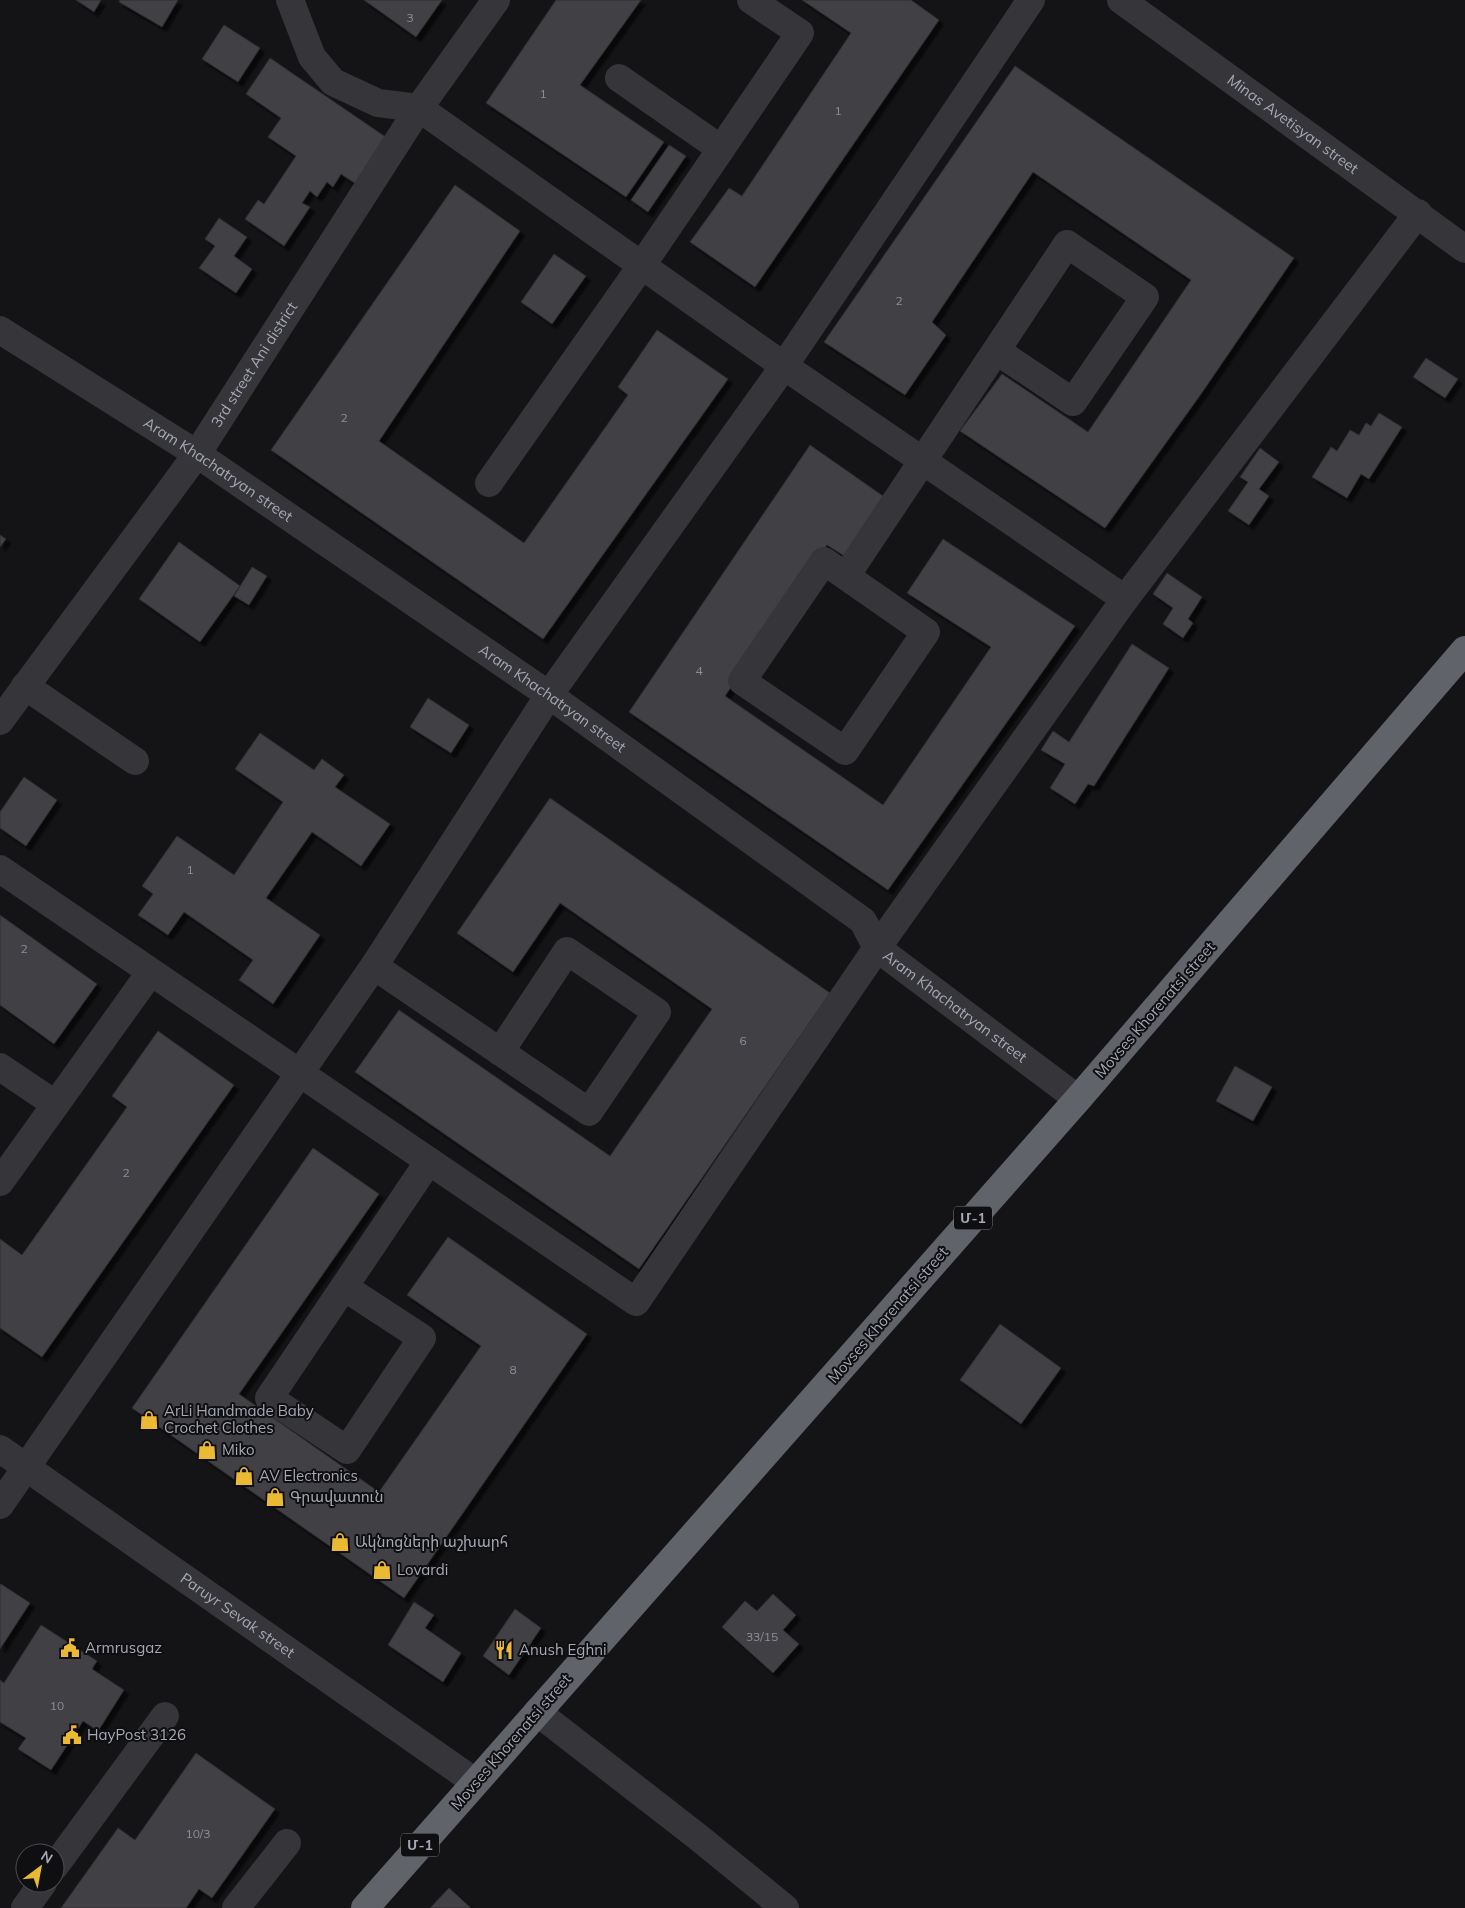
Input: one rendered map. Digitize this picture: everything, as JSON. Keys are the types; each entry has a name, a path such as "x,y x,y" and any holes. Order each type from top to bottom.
{"highway":[{"name":"Movses Khorenatsi street","path":"365,1908 1078,1099 1465,650"}],"street":[{"name":"3rd street Ani district","path":"0,721 197,454 419,108 496,0"},
{"path":"489,483 642,265 800,33 751,0"},
{"path":"0,1505 374,966 549,695 784,366 1031,0"},
{"name":"Minas Avetisyan street","path":"1122,0 1418,213 1465,249"},
{"path":"294,3 312,57 333,82 378,103 419,108 784,366 1125,599"},
{"path":"619,78 721,149"},
{"path":"0,869 636,1302 877,948 1125,599 1418,213"},
{"path":"846,576 1067,244 1145,297 1073,402 996,351"},
{"name":"Aram Khachatryan street","path":"0,330 197,454 549,695 863,921 877,948 1078,1099"},
{"path":"824,562 846,576 926,632 845,751 742,681 824,562"},
{"path":"25,686 135,761"},
{"path":"374,966 500,1052 589,1112 657,1012 567,951 500,1052"},
{"path":"0,1182 150,972"},
{"path":"0,1067 55,1104"},
{"path":"344,1286 422,1338 347,1450 269,1398 344,1286 429,1160"},
{"name":"Paruyr Sevak street","path":"0,1449 475,1782"},
{"path":"537,1712 698,1837 785,1908"},
{"path":"65,1852 165,1716"},
{"path":"236,1908 287,1843"},
{"path":"24,1908 35,1893"}],"building":[{"path":"76,0 101,0 94,12"},
{"path":"120,0 178,0 162,27 119,2"},
{"path":"364,0 442,0 416,37"},
{"path":"556,0 641,0 580,85 664,142 626,197 486,103"},
{"path":"802,0 911,0 939,20 755,287 690,242 729,188 742,196 851,33"},
{"path":"224,25 260,48 238,82 202,59"},
{"path":"270,58 390,140 359,186 341,174 333,187 327,182 317,197 310,191 302,203 310,207 284,246 245,219 258,200 264,204 296,156 268,137 281,118 246,94"},
{"path":"1015,66 1294,258 1201,394 1105,528 960,431 1002,374 1088,432 1191,280 1033,172 932,322 946,335 905,395 824,342"},
{"path":"669,145 686,156 648,212 631,200"},
{"path":"455,185 520,231 379,441 524,543 628,395 618,387 657,330 728,379 543,639 271,450"},
{"path":"219,218 247,237 234,256 252,269 236,293 199,268 215,246 205,239"},
{"path":"554,254 586,276 552,324 521,302"},
{"path":"1426,358 1458,379 1445,398 1413,377"},
{"path":"1379,413 1402,427 1369,479 1361,474 1347,498 1312,477 1331,447 1337,451 1350,430 1359,435 1366,423 1371,426"},
{"path":"810,445 893,503 854,562 827,545 725,696 883,805 991,647 907,593 943,539 1075,626 888,890 629,712"},
{"path":"1260,448 1279,462 1259,489 1269,496 1249,525 1228,511 1248,482 1240,477"},
{"path":"0,535 6,539 0,547"},
{"path":"179,542 240,586 200,642 139,599"},
{"path":"252,567 267,576 249,605 234,596"},
{"path":"1167,573 1202,597 1188,619 1193,623 1183,638 1163,624 1173,608 1153,594"},
{"path":"1132,644 1169,668 1094,786 1088,784 1075,804 1050,788 1065,764 1041,750 1053,731 1069,742"},
{"path":"428,698 469,725 451,753 410,727"},
{"path":"260,733 314,770 322,759 344,775 335,787 390,824 361,866 312,832 266,898 320,935 273,1004 239,980 253,960 184,912 168,935 138,915 153,894 142,886 177,836 234,875 283,802 235,769"},
{"path":"24,777 57,800 26,846 0,828 0,812"},
{"path":"550,798 830,993 639,1269 355,1072 399,1010 610,1156 712,1009 560,903 513,972 457,933"},
{"path":"0,915 97,984 54,1044 0,1005"},
{"path":"158,1031 234,1085 42,1357 0,1328 0,1239 22,1255 127,1107 112,1096"},
{"path":"1235,1066 1272,1087 1253,1121 1216,1101"},
{"path":"313,1148 379,1194 239,1394 379,1492 481,1346 407,1295 448,1237 587,1334 404,1598 132,1408"},
{"path":"1000,1324 1061,1368 1021,1424 960,1380"},
{"path":"0,1585 30,1603 0,1649"},
{"path":"773,1594 796,1615 783,1630 799,1644 773,1673 722,1627 745,1601 757,1611"},
{"path":"414,1602 434,1615 425,1628 461,1653 443,1682 388,1645"},
{"path":"515,1609 541,1628 509,1675 483,1656"},
{"path":"41,1625 97,1661 92,1669 124,1690 98,1731 83,1721 51,1770 18,1749 26,1738 0,1722 0,1680 4,1683"},
{"path":"196,1753 275,1809 212,1898 199,1889 186,1908 61,1908 118,1828 135,1840"},
{"path":"449,1888 471,1908 430,1908"}],"place":[{"name":"ArLi Handmade Baby Crochet Clothes","path":"149,1420"},
{"name":"Miko","path":"207,1450"},
{"name":"AV Electronics","path":"244,1476"},
{"name":"Գրավատուն","path":"275,1497"},
{"name":"Ակնոցների աշխարհ","path":"340,1542"},
{"name":"Lovardi","path":"382,1570"},
{"name":"Armrusgaz","path":"70,1648"},
{"name":"Anush Eghni","path":"504,1650"},
{"name":"HayPost 3126","path":"72,1735"}]}
